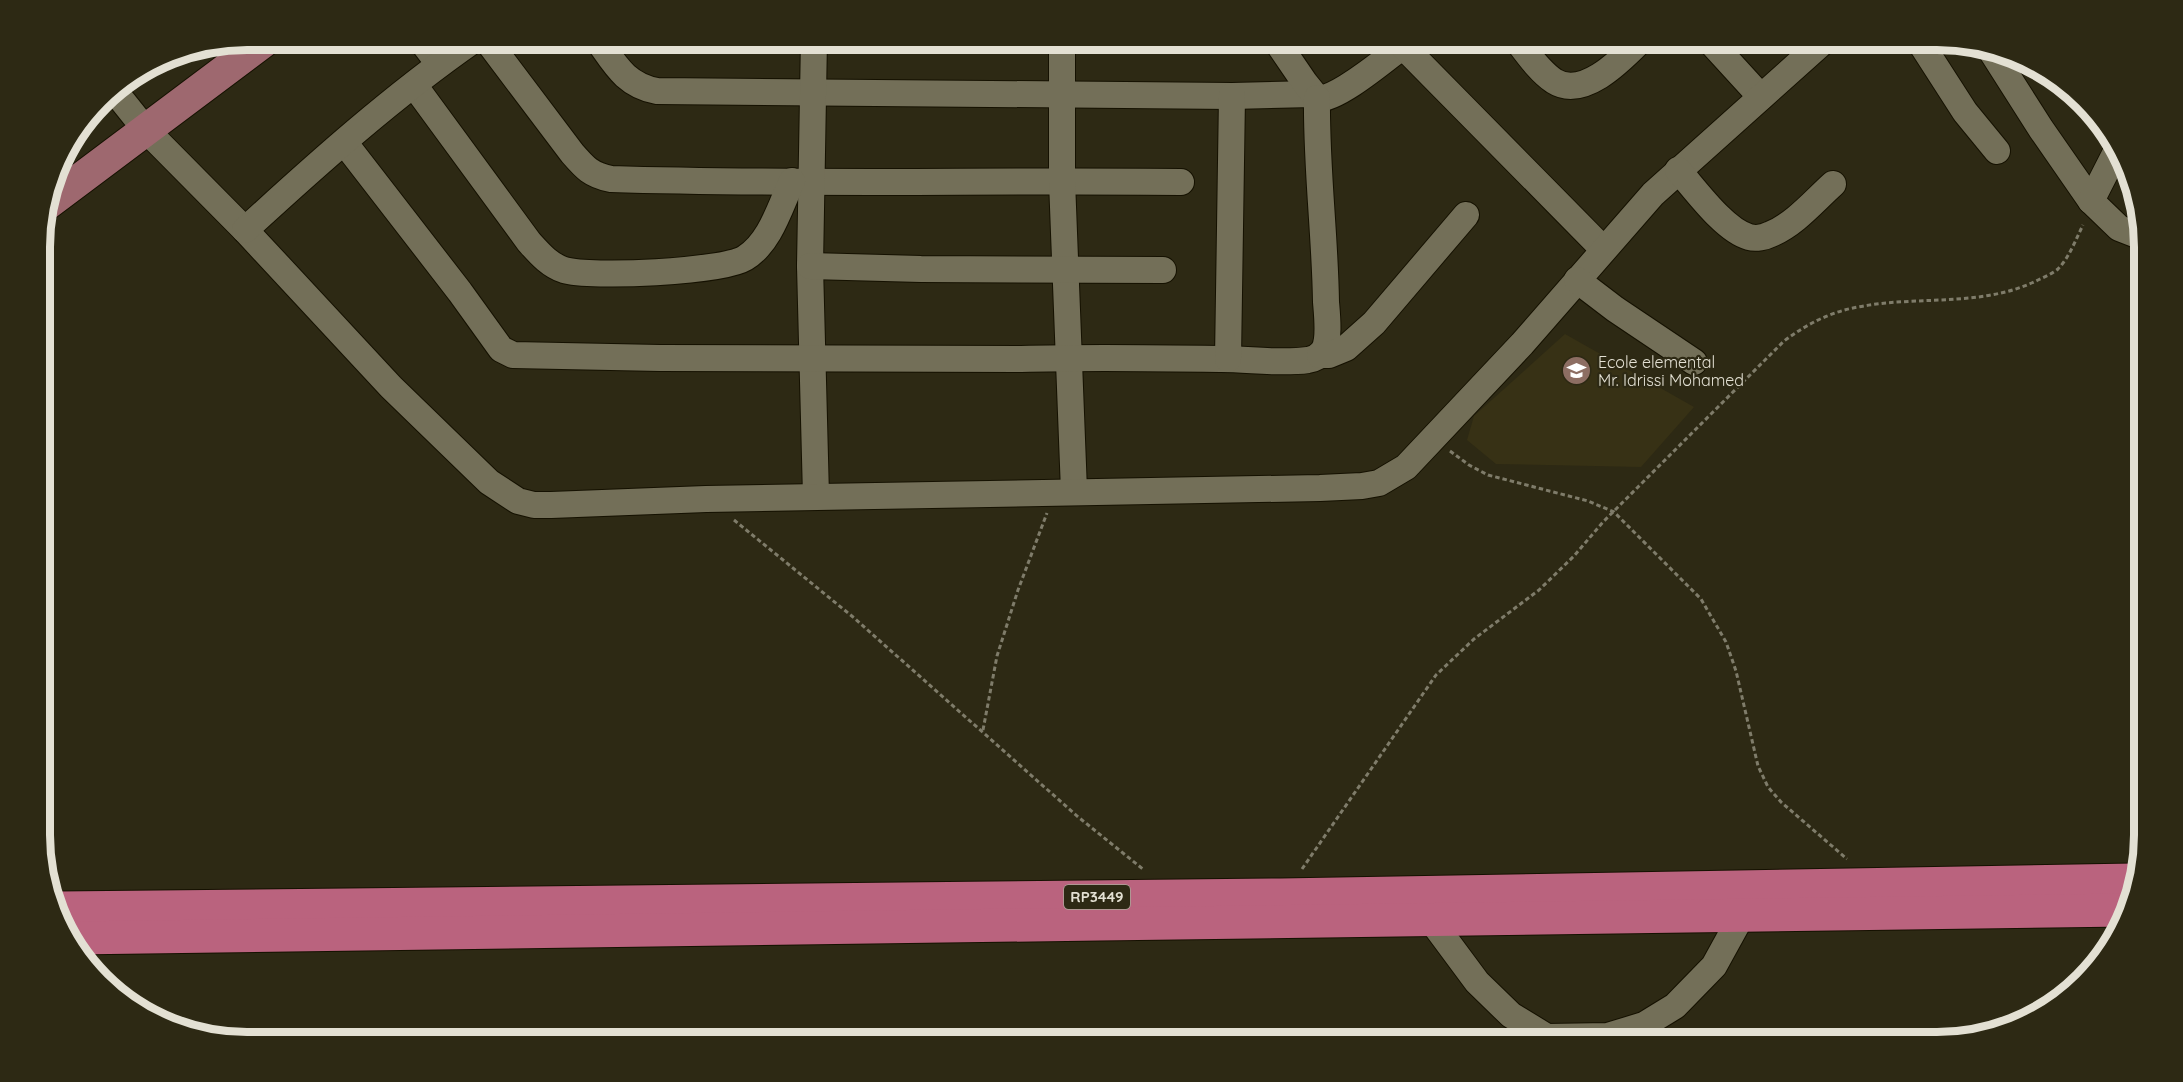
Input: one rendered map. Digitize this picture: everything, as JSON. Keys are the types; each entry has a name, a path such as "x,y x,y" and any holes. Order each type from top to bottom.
{"highway":[{"name":"RP3449","path":"63,908 1305,895 2128,880"},
{"name":"RP3449","path":"78,938 2118,910"}],"main road":[{"path":"65,169 140,123 250,50"},
{"path":"56,196 222,51"}],"street":[{"path":"428,50 439,64"},
{"path":"245,230 344,142 459,50"},
{"path":"494,50 565,144 586,169 596,176 626,180 1181,183"},
{"path":"605,50 623,74 634,84 644,88 670,91 1315,96 1323,99 1342,90 1391,50"},
{"path":"814,50 813,92 801,181 810,266 816,496"},
{"path":"1062,50 1062,181 1070,357 1065,491"},
{"path":"344,142 501,349 507,353 573,357 998,359 1070,357 1297,361 1320,355 1324,350 1327,326 1315,96 1283,50"},
{"path":"1406,50 1603,249"},
{"path":"1525,50 1555,81 1571,86 1581,85 1598,76 1628,50"},
{"path":"1718,50 1761,96"},
{"path":"119,96 140,123 245,230 391,387 489,482 518,501 534,504 816,496 1362,486 1379,483 1406,467 1522,344 1603,249 1678,170 1813,50"},
{"path":"1925,50 1965,112 1997,151"},
{"path":"1996,59 2091,201 2119,228 2133,233"},
{"path":"414,85 529,242 551,264 563,270 591,273 634,273 703,268 737,262 761,243 801,181"},
{"path":"1228,359 1232,96"},
{"path":"2091,201 2112,158"},
{"path":"1678,170 1731,228 1754,238 1773,233 1789,223 1833,184"},
{"path":"1320,355 1339,352 1346,348 1374,323 1466,215"},
{"path":"810,266 1163,270"},
{"path":"1577,280 1615,309 1694,362"},
{"path":"1621,1032 1644,1025 1675,1006 1714,966 1741,917"},
{"path":"1431,920 1476,982 1511,1015 1539,1032"}],"path":[{"path":"1296,878 1436,675 1474,639 1539,590 1784,341 1806,325 1858,307 1879,303 1987,296 2031,284 2058,268 2079,233 2091,201"},
{"path":"1436,436 1456,456 1488,475 1588,501 1614,512 1701,599 1717,625 1736,672 1752,747 1768,787 1780,802 1851,861"},
{"path":"983,730 997,656 1018,590 1065,491"},
{"path":"706,499 853,616 1077,816 1150,874"}],"shaded area":[{"name":"Ecole elemental Mr. Idrissi Mohamed","path":"1565,334 1694,407 1641,467 1496,464 1467,440 1474,416"}],"place":[{"name":"Ecole elemental Mr. Idrissi Mohamed","path":"1577,371"}]}
